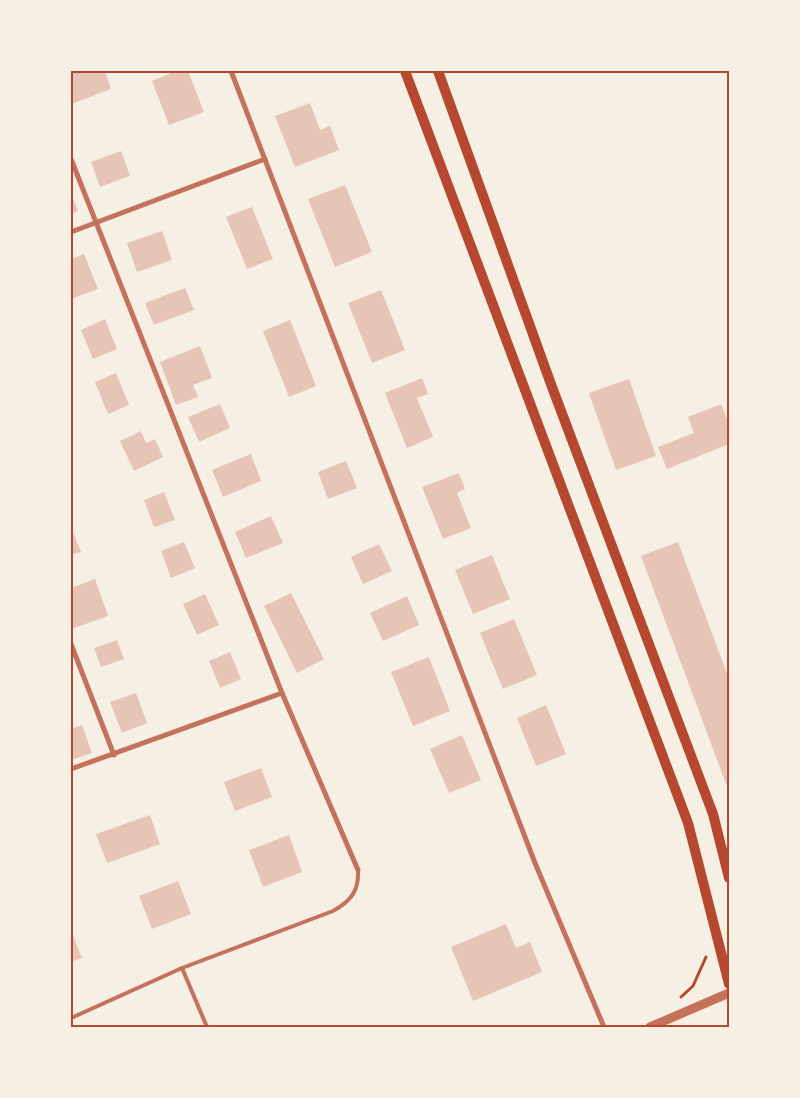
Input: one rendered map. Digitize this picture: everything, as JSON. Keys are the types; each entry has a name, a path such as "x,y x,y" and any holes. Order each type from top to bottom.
{"main road":[{"path":"405,71 688,823 729,984"},
{"path":"438,71 552,387 712,814 729,878"}],"street":[{"path":"231,71 535,863 604,1027"},
{"path":"71,159 282,693 358,870"},
{"path":"71,232 265,159"},
{"path":"71,644 114,755"},
{"path":"71,769 282,693"},
{"path":"650,1027 729,994"}],"lane":[{"path":"71,1018 182,968 333,911 346,904 355,893 358,882 358,870"},
{"path":"182,968 207,1027"}],"path":[{"path":"682,1014 678,1000 693,986 707,955 722,951"}],"building":[{"path":"71,71 105,71 111,89 71,104"},
{"path":"176,71 188,71 204,112 169,125 152,81"},
{"path":"310,103 320,130 330,126 339,150 295,167 275,116"},
{"path":"121,151 130,176 100,187 91,162"},
{"path":"345,185 372,252 335,267 308,199"},
{"path":"71,193 78,211 71,214"},
{"path":"252,207 273,259 247,269 226,217"},
{"path":"162,231 172,260 137,272 127,243"},
{"path":"84,254 98,289 71,299 71,259"},
{"path":"185,288 194,310 154,325 145,303"},
{"path":"381,290 405,350 372,363 348,303"},
{"path":"105,319 117,349 93,359 81,330"},
{"path":"290,320 316,386 289,397 263,331"},
{"path":"200,346 212,378 193,385 198,397 176,405 160,362"},
{"path":"116,373 129,405 108,414 95,382"},
{"path":"422,378 428,394 417,398 433,437 407,448 385,393"},
{"path":"629,379 656,456 616,470 589,393"},
{"path":"220,404 230,428 199,442 188,417"},
{"path":"721,404 729,424 729,444 667,469 658,447 694,433 688,417"},
{"path":"141,431 146,443 155,439 163,457 134,471 120,441"},
{"path":"251,454 261,481 223,497 212,470"},
{"path":"346,461 357,488 328,499 318,472"},
{"path":"459,473 465,489 457,493 471,528 443,539 422,487"},
{"path":"164,492 175,520 154,527 144,500"},
{"path":"271,516 283,543 246,558 235,532"},
{"path":"71,527 81,552 71,555"},
{"path":"184,542 195,568 171,578 161,551"},
{"path":"678,542 729,679 729,783 726,784 641,556"},
{"path":"379,544 392,571 363,584 351,557"},
{"path":"492,555 510,599 473,614 455,570"},
{"path":"95,579 108,616 71,629 71,588"},
{"path":"291,593 324,659 297,673 264,606"},
{"path":"205,594 219,625 197,635 183,604"},
{"path":"407,596 419,625 383,641 370,613"},
{"path":"514,619 537,675 503,689 480,633"},
{"path":"117,640 124,659 101,667 94,648"},
{"path":"230,652 241,679 220,688 209,661"},
{"path":"429,657 450,711 413,726 391,672"},
{"path":"136,693 147,723 122,733 110,702"},
{"path":"546,705 566,754 536,766 517,718"},
{"path":"82,725 92,753 71,760 71,729"},
{"path":"462,735 481,780 449,793 430,749"},
{"path":"261,768 272,797 235,811 224,782"},
{"path":"150,815 160,844 107,863 96,834"},
{"path":"289,835 302,872 263,887 249,850"},
{"path":"178,881 191,914 152,929 139,896"},
{"path":"506,924 516,948 530,942 542,972 473,1001 451,947"},
{"path":"71,930 82,958 71,962"}]}
